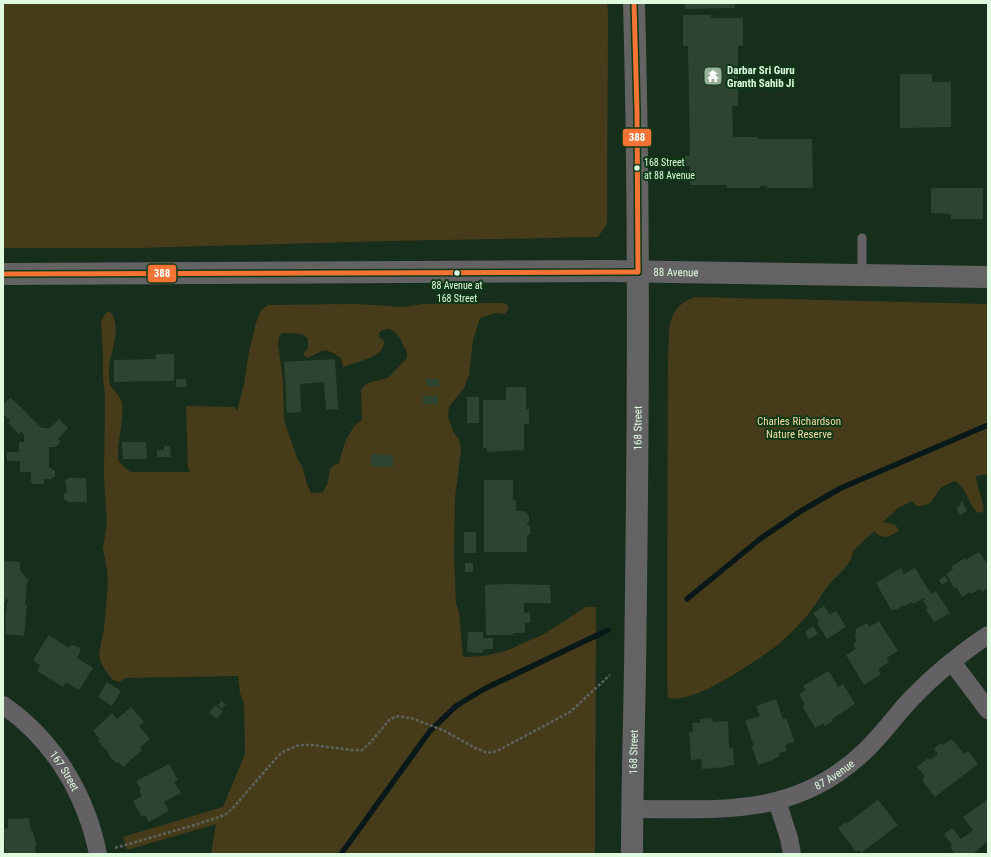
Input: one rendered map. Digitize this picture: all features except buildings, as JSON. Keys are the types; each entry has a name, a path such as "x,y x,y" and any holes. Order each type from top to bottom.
{"main road":[{"name":"168 Street","path":"632,854 638,272 637,111 634,3"},
{"name":"88 Avenue","path":"3,274 638,272 988,277"}],"street":[{"name":"87 Avenue","path":"632,809 725,809 749,807 778,801 816,786 847,767 870,746 916,694 952,662 988,635"},
{"path":"952,662 988,710"},
{"name":"167 Street","path":"3,705 29,726 47,746 65,770 87,814 94,835 106,851"},
{"path":"778,801 792,854"}],"lane":[{"path":"862,238 862,274"}],"path":[{"path":"106,851 225,815 233,808 278,756 299,744 313,744 352,750 362,750 370,743 390,719 399,716 420,721 445,731 475,748 488,753 497,751 570,712 610,675"}],"green space":[{"path":"3,3 607,3 607,224 598,237 135,248 3,248"},
{"name":"Charles Richardson Nature Reserve","path":"694,297 988,304 988,474 976,476 984,511 978,513 975,510 962,487 955,481 940,489 929,504 916,506 912,501 898,508 883,522 895,525 899,530 886,537 880,536 874,531 853,551 849,562 827,587 813,608 796,628 782,641 734,675 704,691 678,698 668,697 667,675 669,331 673,315 678,308 684,302"},
{"path":"501,303 506,304 509,308 505,314 496,313 480,318 473,340 469,375 464,388 449,407 448,418 454,433 459,440 461,449 455,498 454,555 456,604 459,612 463,657 484,656 506,651 544,634 586,607 596,607 595,854 211,854 216,824 127,850 123,837 223,807 245,754 244,703 240,693 238,676 125,678 120,682 113,680 101,662 99,654 104,629 108,583 103,548 107,523 104,478 105,395 101,321 106,313 110,311 116,330 110,363 109,382 121,399 122,403 122,419 118,449 119,461 131,472 190,472 188,467 186,406 235,407 237,411 244,384 249,352 256,323 261,310 268,305 357,304 403,307 423,304","holes":["389,329 396,333 407,353 407,358 388,378 371,382 365,385 361,390 362,420 354,426 345,442 339,463 330,469 328,483 323,492 311,493 284,420 283,380 278,345 279,337 282,333 302,334 308,339 308,348 303,354 307,358 324,350 341,358 343,367 379,353 384,341 379,337 379,333 382,330"]}],"waterway":[{"path":"687,599 760,539 801,511 841,488 988,425"},
{"path":"341,854 430,731 456,706 484,689 608,630"}],"transit line":[{"name":"388","path":"634,3 637,111 638,272"},
{"name":"388","path":"3,274 638,272"}],"place":[{"name":"Darbar Sri Guru Granth Sahib Ji","path":"713,76"},
{"name":"168 Street at 88 Avenue","path":"637,168"},
{"name":"88 Avenue at 168 Street","path":"457,273"}]}
